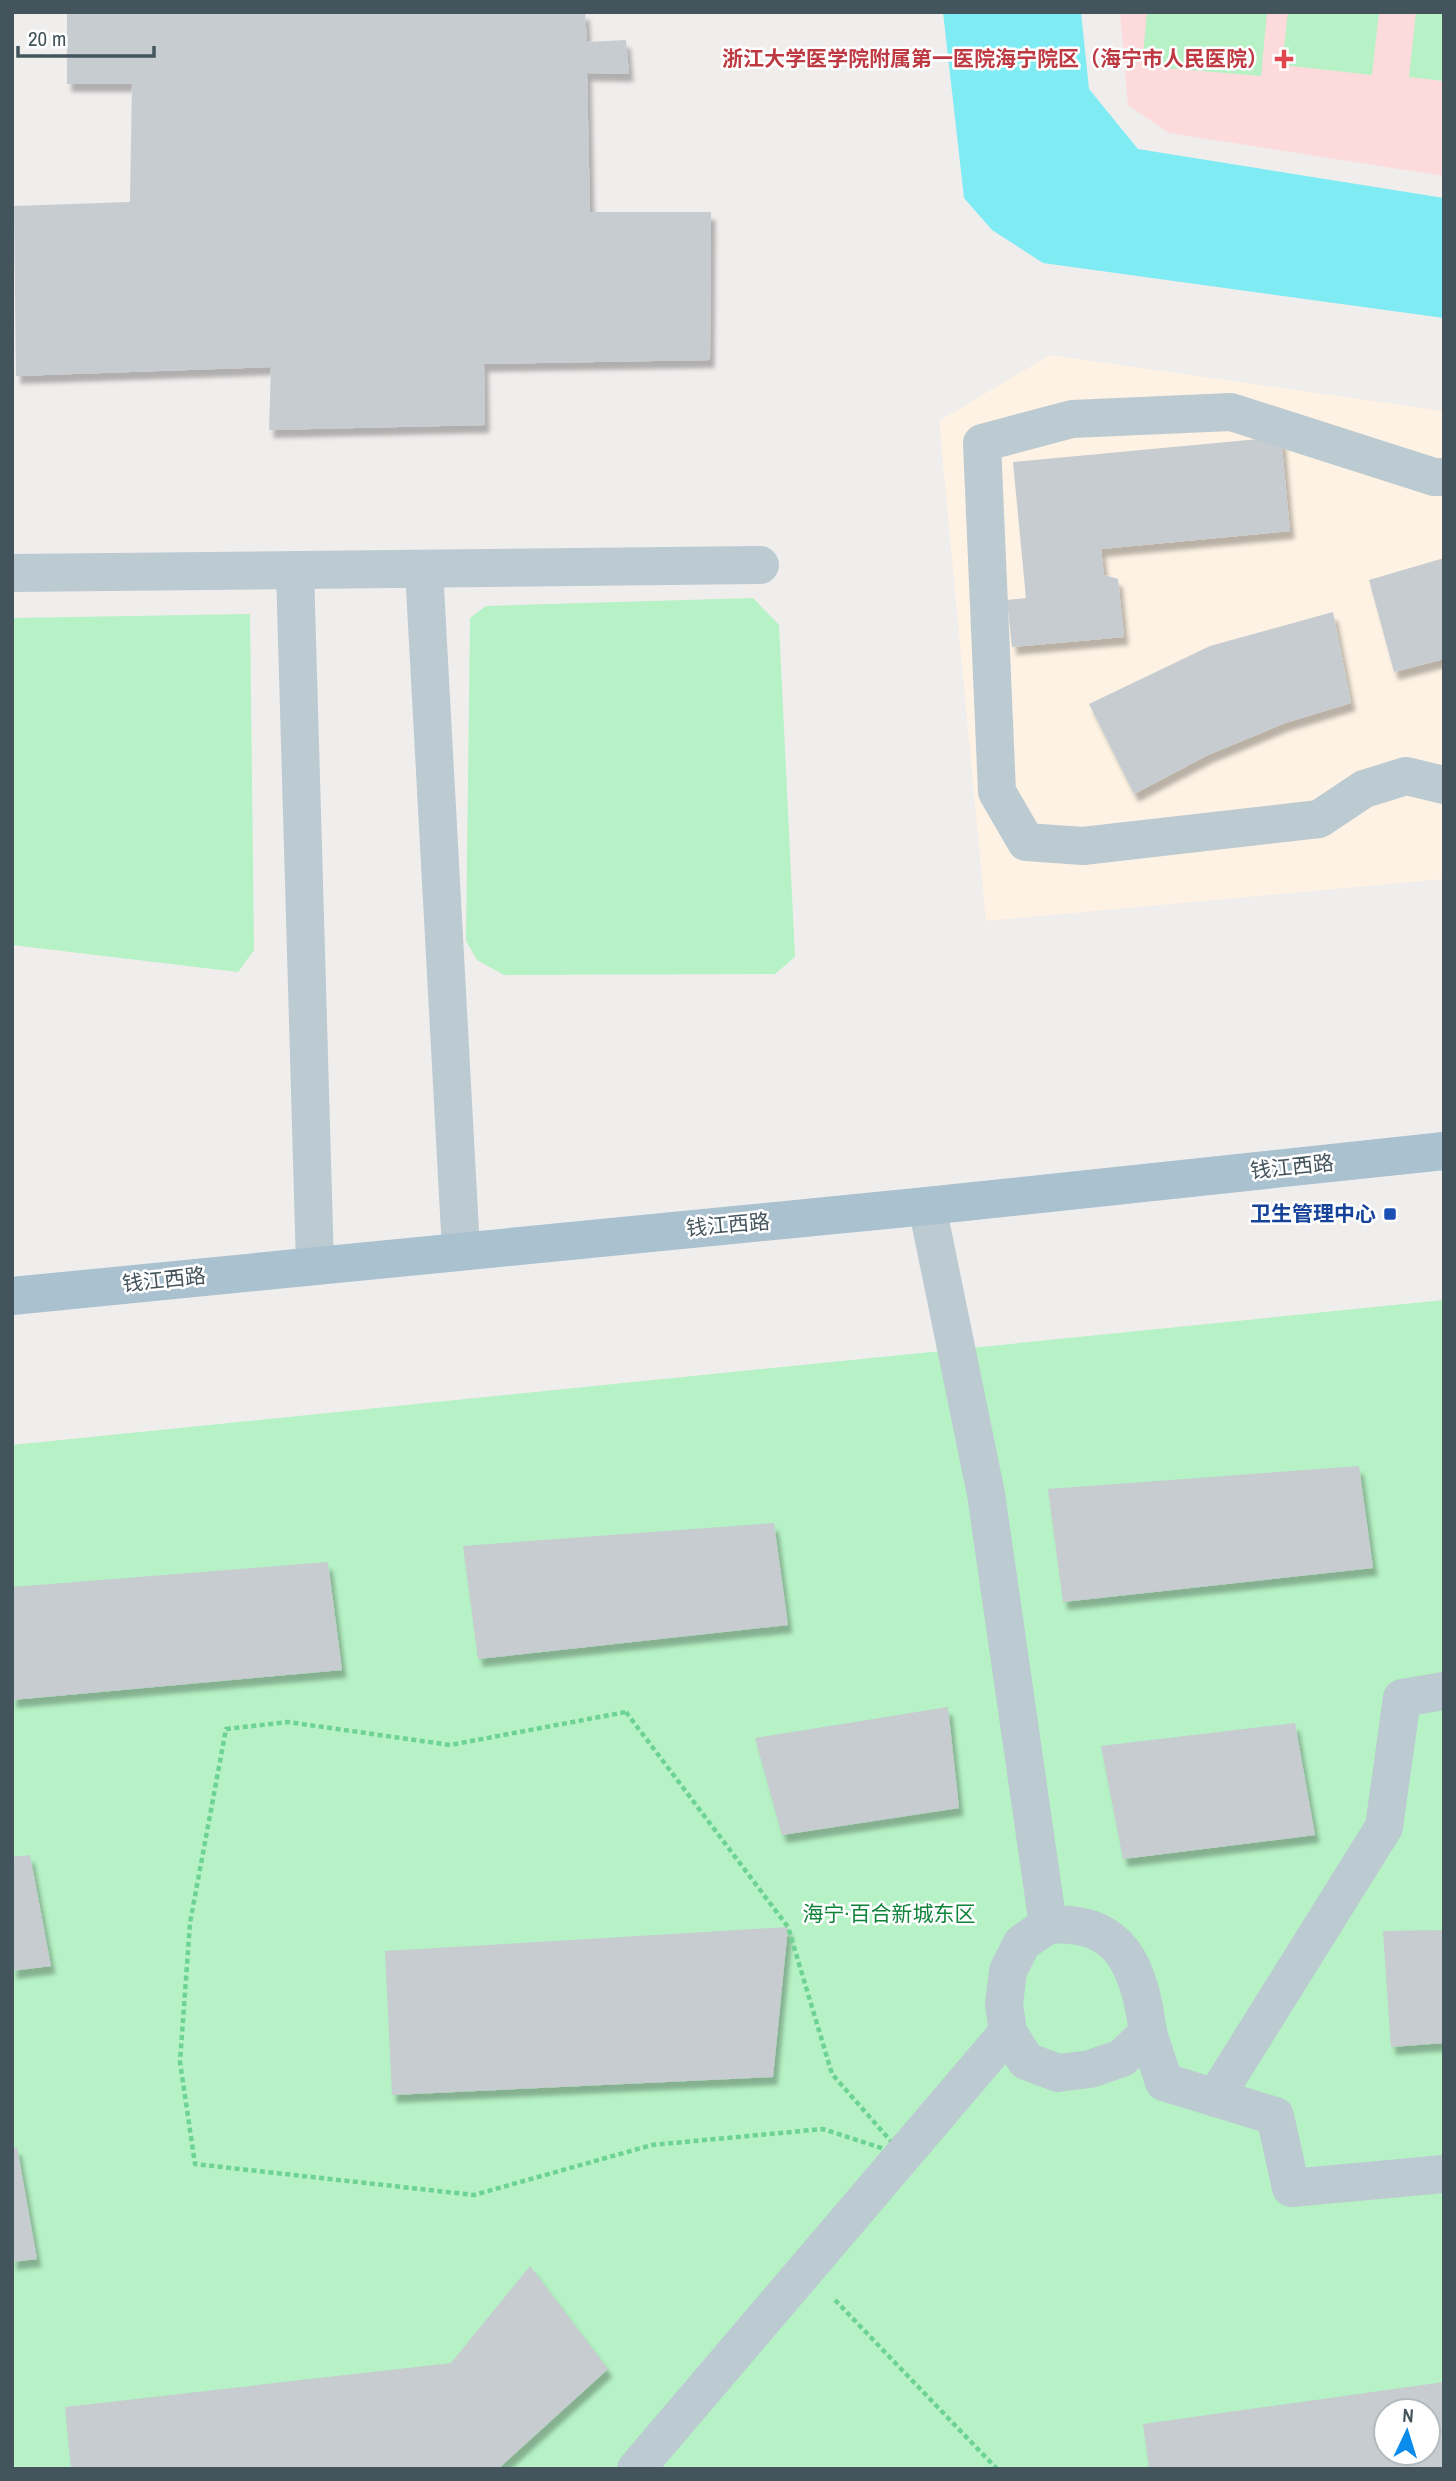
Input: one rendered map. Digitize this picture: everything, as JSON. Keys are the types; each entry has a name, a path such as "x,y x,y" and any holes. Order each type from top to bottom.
{"main road":[{"name":"钱江西路","path":"12,1296 927,1206 1444,1151"}],"lane":[{"path":"1444,477 1434,477 1231,412 1072,419 982,443 997,792 1026,842 1083,846 1319,819 1364,789 1406,776 1444,785"},
{"path":"12,573 760,565"},
{"path":"424,569 461,1250"},
{"path":"295,570 315,1265"},
{"path":"927,1206 986,1494 1048,1925"},
{"path":"1215,2098 1384,1827 1402,1698 1444,1691"},
{"path":"1147,2033 1122,2058 1090,2069 1058,2073 1026,2062 1008,2032 1004,2004 1008,1971 1022,1943 1048,1925 1069,1923 1104,1935 1126,1954 1143,1997 1147,2033 1164,2082 1275,2116 1291,2188 1444,2174"},
{"path":"636,2469 1008,2032"}],"path":[{"path":"626,1712 788,1927 832,2074 903,2155 822,2129 652,2145 474,2194 195,2164 180,2062 190,1923 226,1729 288,1722 450,1745 626,1712"},
{"path":"805,2270 997,2469"}],"shaded area":[{"name":"浙江大学医学院附属第一医院海宁院区（海宁市人民医院）","path":"1120,12 1444,12 1444,176 1169,133 1128,105"},
{"path":"1050,355 1444,411 1444,879 986,921 939,421"}],"green space":[{"path":"1147,12 1267,12 1261,76 1142,66"},
{"path":"1288,12 1379,12 1372,75 1282,65"},
{"path":"1416,12 1444,12 1444,81 1409,77"},
{"path":"753,598 779,625 795,957 775,974 504,975 477,960 466,941 470,618 486,606"},
{"path":"250,614 254,950 238,972 12,945 12,618"},
{"name":"海宁·百合新城东区","path":"1444,1300 1444,2469 12,2469 12,1445"}],"water":[{"path":"943,12 1081,12 1089,89 1138,149 1444,198 1444,318 1043,263 992,230 964,198"}],"building":[{"path":"67,12 585,12 587,42 626,40 629,74 587,73 590,212 711,212 710,360 484,364 485,425 269,430 271,367 16,376 14,206 130,202 132,84 67,84"},
{"path":"1281,437 1290,531 1101,549 1104,575 1118,579 1124,637 1012,647 1007,600 1026,598 1013,462"},
{"path":"1444,558 1444,659 1394,672 1369,580"},
{"path":"1333,612 1351,703 1285,723 1208,755 1134,794 1089,704 1210,646"},
{"path":"1359,1466 1373,1568 1063,1602 1048,1489"},
{"path":"774,1523 788,1625 478,1659 463,1546"},
{"path":"328,1562 342,1670 12,1700 12,1587"},
{"path":"948,1707 959,1808 782,1835 755,1738"},
{"path":"1295,1723 1315,1835 1123,1859 1101,1746"},
{"path":"30,1855 51,1966 12,1971 12,1857"},
{"path":"788,1927 773,2077 392,2095 385,1951"},
{"path":"1444,1930 1444,2043 1391,2047 1383,1931"},
{"path":"17,2147 37,2259 12,2262 12,2148"},
{"path":"530,2266 608,2369 498,2469 71,2469 65,2407 451,2363"},
{"path":"1444,2382 1444,2469 1149,2469 1143,2424"}],"place":[{"name":"浙江大学医学院附属第一医院海宁院区（海宁市人民医院）","path":"1284,59"},
{"name":"卫生管理中心","path":"1390,1214"}]}
